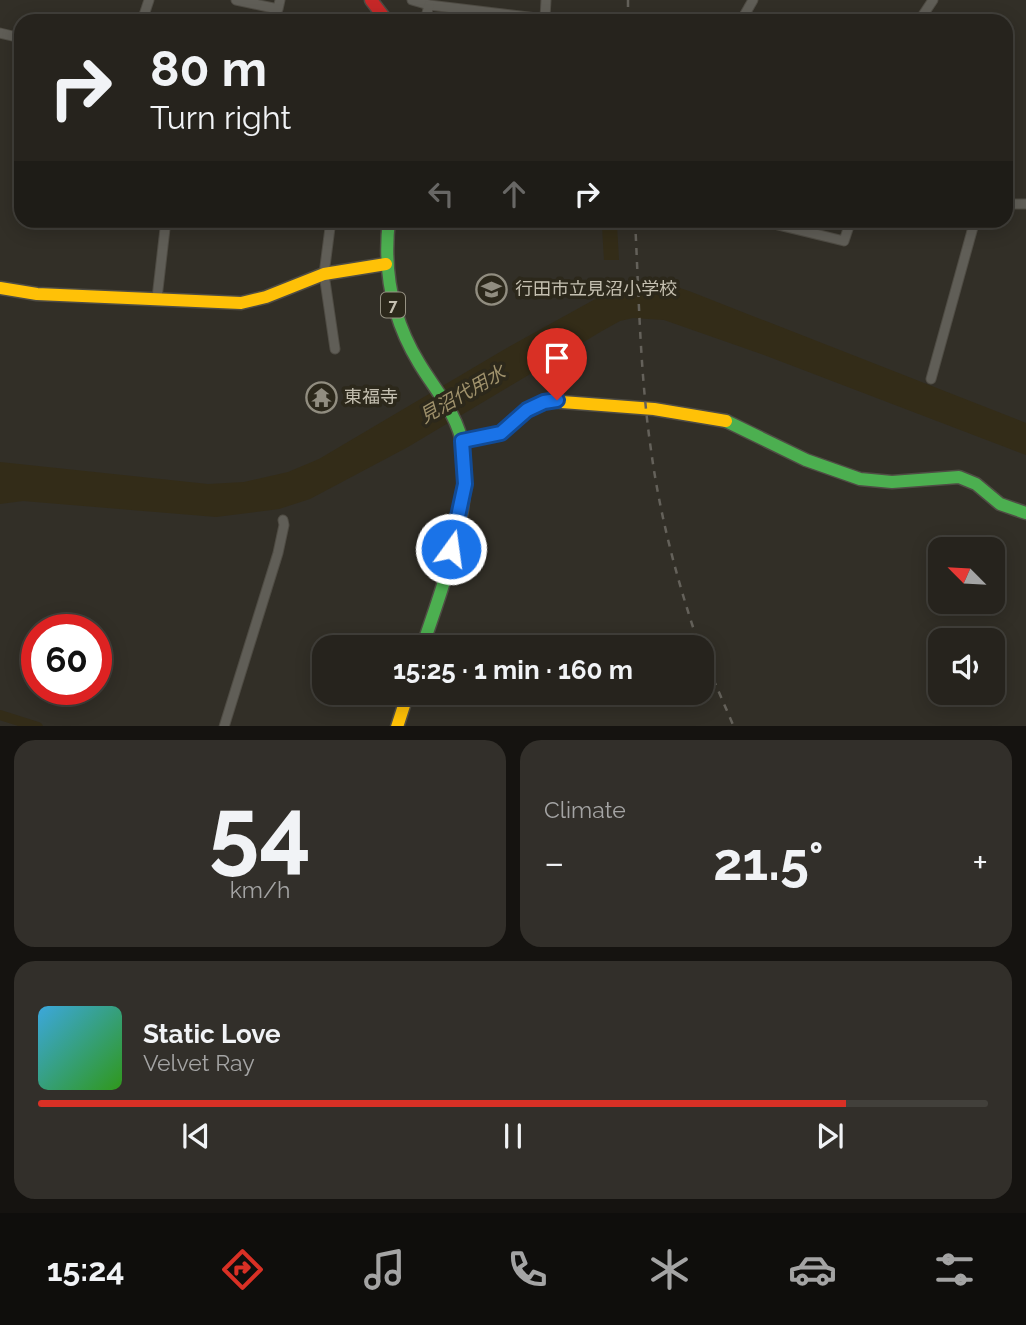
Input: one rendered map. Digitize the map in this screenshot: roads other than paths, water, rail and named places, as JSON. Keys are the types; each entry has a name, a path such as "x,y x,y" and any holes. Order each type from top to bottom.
{"street":[{"path":"236,0 278,9 280,0"},
{"path":"371,0 382,14"},
{"path":"412,0 429,5 509,14"},
{"path":"427,14 429,5"},
{"path":"157,298 165,228"},
{"path":"330,228 324,274 335,349"},
{"name":"7","path":"388,228 386,264 394,313 414,355 446,401 462,441 466,469 464,496 426,635"},
{"path":"791,228 845,241 849,228"},
{"path":"931,379 973,228"},
{"path":"0,288 37,294 241,303 266,297 324,274 386,264"},
{"path":"462,441 501,433 527,410 549,401 646,408 730,422 806,460 860,479 892,482 959,477 976,484 1000,504 1026,513"},
{"path":"224,726 278,552 283,520"},
{"path":"397,726 404,705"}],"water":[{"path":"602,228 617,228 619,260 604,260"},
{"name":"見沼代用水","path":"649,283 668,284 689,291 1026,423 1026,455 764,355 664,320 633,318 620,321 602,331 408,447 310,499 279,509 216,517 23,501 0,504 0,462 208,484 244,482 288,472 319,459 505,349 617,287"}],"waterway":[{"path":"0,715 35,726"}],"railway":[{"path":"628,0 628,14"},
{"path":"635,228 642,364 655,475 671,550 696,635"},
{"path":"714,681 734,726"}],"place":[{"name":"行田市立見沼小学校","path":"492,289"},
{"name":"東福寺","path":"321,397"}]}
